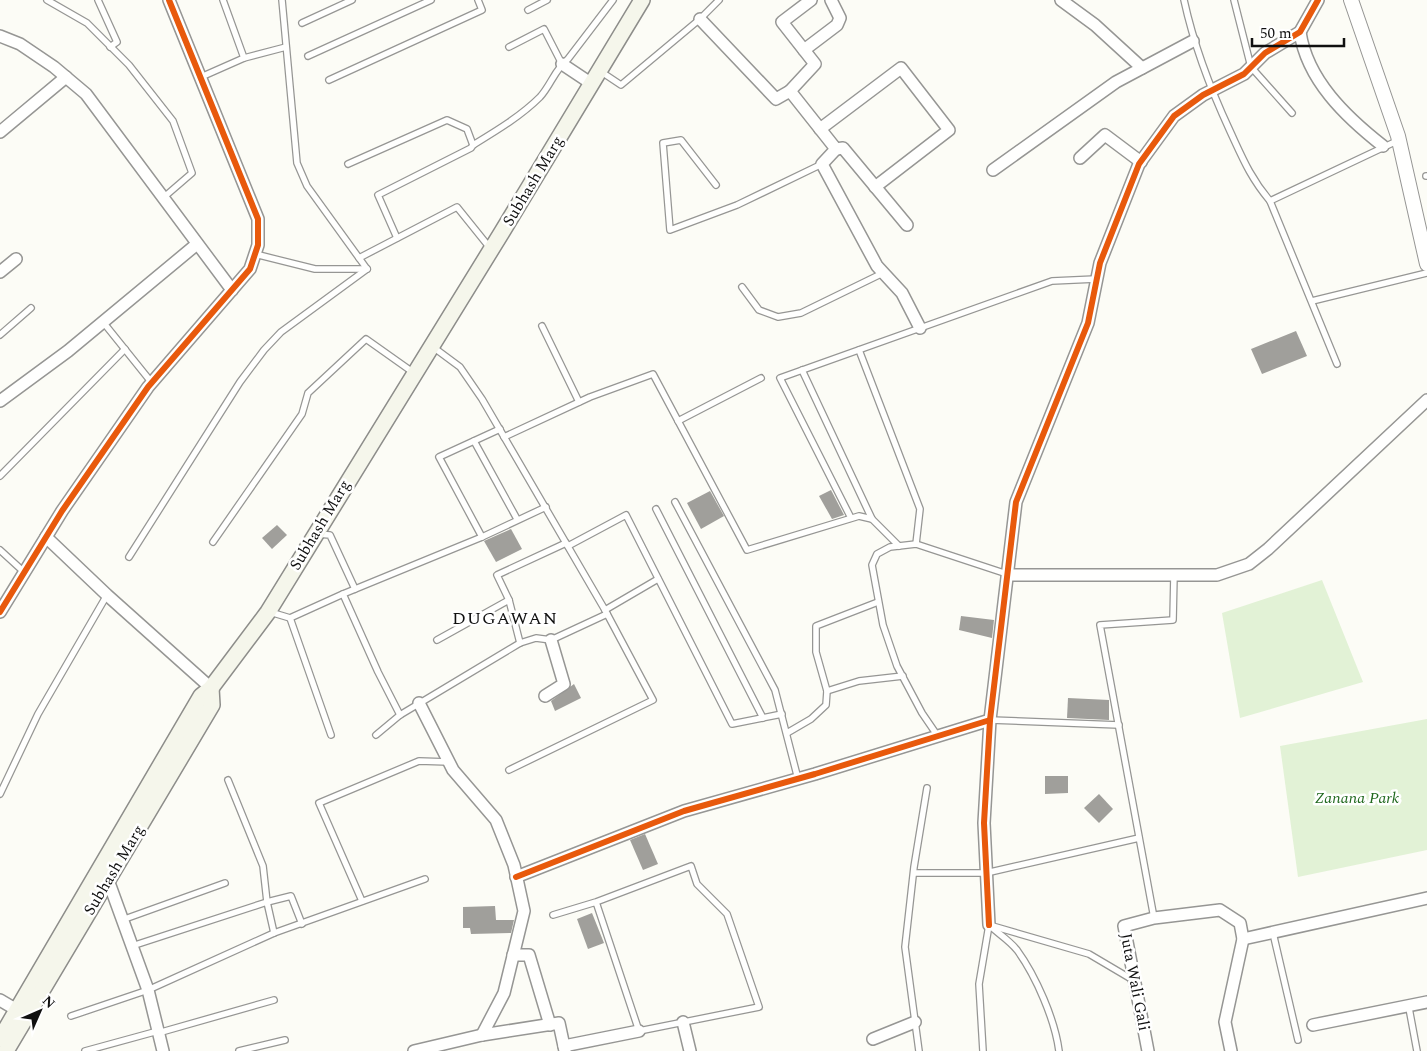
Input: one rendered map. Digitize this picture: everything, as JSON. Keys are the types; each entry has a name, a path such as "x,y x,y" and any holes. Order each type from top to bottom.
{"main road":[{"name":"Subhash Marg","path":"22,1013 103,876 201,696 211,688 268,612 414,372 491,250 642,0"},
{"path":"0,1039 22,1013"},
{"path":"6,1051 22,1013"}],"street":[{"path":"0,612 46,537 152,383 250,269 258,245 258,219 169,0"},
{"path":"700,19 776,99 790,91 815,64 782,22 811,0"},
{"path":"804,50 837,25 840,18 831,0"},
{"path":"1061,0 1095,25 1142,68"},
{"path":"989,925 984,823 990,720 1009,575 1016,502 1088,324 1100,263 1141,162 1174,116 1211,90 1244,74 1265,53 1300,32 1318,0"},
{"path":"1351,0 1399,140 1423,226 1427,264"},
{"path":"1300,32 1302,47 1315,72 1339,108 1383,146"},
{"path":"0,36 20,44 86,94 232,290"},
{"path":"993,170 1116,82 1193,41"},
{"path":"562,64 592,84"},
{"path":"820,129 901,68 949,130 875,187"},
{"path":"0,132 66,77"},
{"path":"790,91 836,149"},
{"path":"1080,158 1105,135 1141,162"},
{"path":"906,225 843,148 836,149 822,164 877,266 902,293 920,328"},
{"path":"0,401 103,322 197,244"},
{"path":"0,272 16,259"},
{"path":"1009,575 1217,575 1249,564 1268,549 1427,400"},
{"path":"46,537 107,595 211,688"},
{"path":"545,696 564,684 551,640"},
{"path":"419,703 453,770 496,820 516,877 524,912 504,993 482,1035"},
{"path":"516,877 684,811 798,779 990,720"},
{"path":"103,876 122,920 148,990 162,1051"},
{"path":"1231,1051 1225,1022 1243,939 1427,898"},
{"name":"Juta Wali Gali","path":"1148,1051 1124,926 1154,918 1220,910 1240,922 1243,939"},
{"path":"513,955 529,955 550,1025"},
{"path":"0,1000 22,1013"},
{"path":"1313,1025 1409,1008 1427,1002"},
{"path":"683,1022 690,1051"},
{"path":"873,1038 915,1022"},
{"path":"414,1051 482,1035 560,1023 564,1049 639,1031"}],"lane":[{"path":"46,0 87,23 129,65 173,121 192,173 163,198"},
{"path":"98,0 117,42 110,47"},
{"path":"223,0 244,58"},
{"path":"282,0 297,163 307,186 368,269"},
{"path":"302,23 352,0"},
{"path":"308,56 430,0"},
{"path":"329,80 482,10 478,0"},
{"path":"528,10 547,0"},
{"path":"397,238 378,195 471,148 504,126 541,96 562,64 568,59 613,0"},
{"path":"600,71 621,85 700,19 719,0"},
{"path":"1184,0 1193,41 1211,90 1253,182 1270,201 1337,364"},
{"path":"1234,0 1250,68 1292,113"},
{"path":"508,47 544,29 562,64"},
{"path":"201,78 244,58 286,47"},
{"path":"348,164 447,120 467,129 473,145"},
{"path":"716,185 681,140 662,143 670,230 737,205 822,164"},
{"path":"1270,201 1399,140"},
{"path":"359,258 457,207 491,250"},
{"path":"255,254 315,270 368,269"},
{"path":"129,557 240,382 264,350 281,332 368,269"},
{"path":"1312,301 1427,272"},
{"path":"742,286 759,310 778,317 801,312 883,273"},
{"path":"851,518 780,378 1052,280 1096,279"},
{"path":"0,335 31,308"},
{"path":"103,322 152,383"},
{"path":"542,326 579,402"},
{"path":"213,542 302,414 308,393 366,339 414,372"},
{"path":"431,346 460,366 500,429 606,612 653,700 509,770"},
{"path":"0,476 124,349"},
{"path":"859,350 920,509 916,544"},
{"path":"802,370 872,519 899,546"},
{"path":"504,437 579,402 653,374 747,550 859,516 872,519"},
{"path":"678,421 761,378"},
{"path":"482,537 439,457 500,429"},
{"path":"474,440 517,519"},
{"path":"676,502 775,690 798,779"},
{"path":"268,612 290,618 343,594 482,537 546,506"},
{"path":"656,509 764,718"},
{"path":"520,643 509,600 496,575 567,545 626,515 732,724 782,714"},
{"path":"315,534 330,535 355,589"},
{"path":"937,735 903,676 883,625 872,565 877,554 890,547 916,544 1009,575"},
{"path":"0,550 24,572"},
{"path":"1154,918 1100,625 1173,620 1174,575"},
{"path":"376,735 400,715 520,643 536,638 551,640 606,612 658,580"},
{"path":"343,594 378,672 400,715"},
{"path":"0,794 38,714 107,595"},
{"path":"437,640 509,600"},
{"path":"787,733 810,719 826,705 827,691 816,652 816,626 878,602"},
{"path":"290,618 332,735"},
{"path":"827,691 859,681 903,676"},
{"path":"990,720 1119,725"},
{"path":"362,901 319,803 419,761 449,762"},
{"path":"228,780 263,866 267,902 274,933"},
{"path":"919,1051 905,947 927,788"},
{"path":"914,873 986,873 1140,838"},
{"path":"553,915 596,902 691,866 697,884 727,914 759,1007 639,1031 596,902"},
{"path":"71,1016 148,990 274,933 425,879"},
{"path":"122,920 225,883"},
{"path":"132,946 291,896 302,924"},
{"path":"989,925 1089,954 1135,981"},
{"path":"982,1051 979,984 989,925"},
{"path":"989,925 1016,950 1040,992 1057,1033 1059,1051"},
{"path":"1273,933 1298,1040"},
{"path":"86,1051 274,1000"},
{"path":"1409,1008 1418,1051"},
{"path":"238,1051 285,1040"}],"green space":[{"path":"1322,580 1363,682 1240,718 1222,613"},
{"name":"Zanana Park","path":"1427,719 1427,850 1298,877 1280,746"}],"building":[{"path":"1296,331 1307,356 1262,374 1251,349"},
{"path":"831,490 844,515 832,519 819,496"},
{"path":"710,491 724,516 701,529 687,503"},
{"path":"277,525 287,535 272,549 262,538"},
{"path":"511,529 522,549 496,562 484,541"},
{"path":"961,616 994,620 992,638 959,630"},
{"path":"574,684 581,698 555,711 551,701"},
{"path":"1068,698 1109,700 1109,720 1067,718"},
{"path":"1045,776 1068,776 1068,793 1045,794"},
{"path":"1099,794 1113,809 1099,823 1084,808"},
{"path":"645,834 658,864 643,870 630,840"},
{"path":"495,906 496,920 514,920 511,933 471,934 470,928 463,928 463,907"},
{"path":"592,913 604,943 588,949 577,919"}],"cycle path":[{"path":"0,612 62,511 148,387 250,269 258,245 258,219 169,0"},
{"path":"989,925 984,823 990,720 1016,502 1088,323 1100,263 1139,164 1174,116 1203,95 1244,74 1265,53 1300,32 1318,0"},
{"path":"516,877 684,811 815,774 990,720"}],"district":[{"name":"DUGAWAN","path":"505,618"}]}
